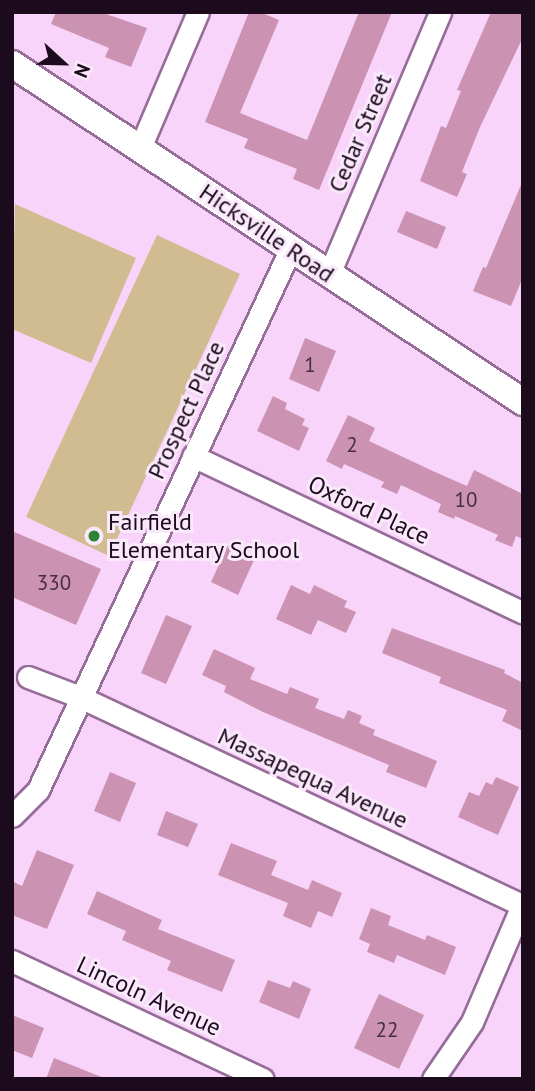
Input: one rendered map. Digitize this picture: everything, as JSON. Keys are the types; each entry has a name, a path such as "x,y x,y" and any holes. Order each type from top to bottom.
{"main road":[{"name":"Hicksville Road","path":"12,64 522,398"}],"street":[{"path":"140,148 198,12"},
{"name":"Cedar Street","path":"329,274 440,12"},
{"name":"Prospect Place","path":"16,809 38,790 291,248"},
{"name":"Oxford Place","path":"193,456 523,612"},
{"name":"Massapequa Avenue","path":"28,677 80,697 522,904"},
{"path":"433,1079 472,1022 522,904"},
{"name":"Lincoln Avenue","path":"12,961 263,1079"}],"shaded area":[{"path":"15,204 136,258 91,363 12,329"},
{"path":"157,235 240,274 109,556 26,517"}],"building":[{"path":"56,12 100,12 147,28 131,67 105,57 109,48 51,24"},
{"path":"249,12 260,12 279,20 240,113 307,140 359,12 392,12 319,190 293,179 297,169 244,148 248,139 205,122"},
{"path":"491,12 523,12 523,37 480,127 462,172 467,174 457,197 420,181 441,126 446,128 461,91 457,90"},
{"path":"523,180 523,277 511,306 473,291 483,267 486,268"},
{"path":"406,211 446,227 437,249 397,232"},
{"path":"305,338 336,351 319,392 289,379"},
{"path":"273,396 287,403 285,409 305,419 302,425 309,428 299,451 257,431"},
{"path":"348,415 375,428 369,441 435,472 467,486 474,470 523,494 523,539 516,536 512,547 495,540 498,535 455,516 454,519 438,512 441,504 401,485 397,494 381,487 384,482 344,464 342,469 326,461"},
{"path":"12,531 101,569 76,625 12,597"},
{"path":"228,545 255,558 238,595 211,582"},
{"path":"291,585 310,594 314,585 347,601 344,607 356,612 346,633 318,620 311,635 276,619"},
{"path":"166,615 192,626 166,684 141,673"},
{"path":"392,628 505,670 504,673 521,682 523,678 523,731 502,721 507,710 439,683 441,677 382,653"},
{"path":"214,649 255,668 250,679 287,694 290,687 319,699 315,708 344,719 348,710 362,716 359,723 375,730 373,735 437,761 426,788 386,772 389,765 263,712 224,692 226,686 202,675"},
{"path":"110,772 136,783 120,822 94,811"},
{"path":"496,777 519,787 498,835 458,817 469,792 479,796 486,782 492,785"},
{"path":"166,811 198,824 188,847 157,835"},
{"path":"231,843 277,861 271,875 308,890 312,880 342,893 332,917 318,911 311,928 283,916 288,903 218,875"},
{"path":"37,850 74,865 47,929 12,915 12,881 22,886"},
{"path":"97,891 162,920 158,929 235,960 222,992 167,970 171,961 122,940 126,931 87,914"},
{"path":"371,908 391,916 388,925 425,940 427,935 456,947 445,975 397,955 394,963 367,952 370,944 359,939"},
{"path":"268,980 290,988 293,981 311,989 299,1019 259,1002"},
{"path":"379,994 424,1015 399,1069 354,1048"},
{"path":"12,1015 44,1028 32,1058 12,1050"},
{"path":"54,1058 104,1078 104,1079 46,1079"}],"place":[{"name":"Fairfield Elementary School","path":"94,536"}]}
